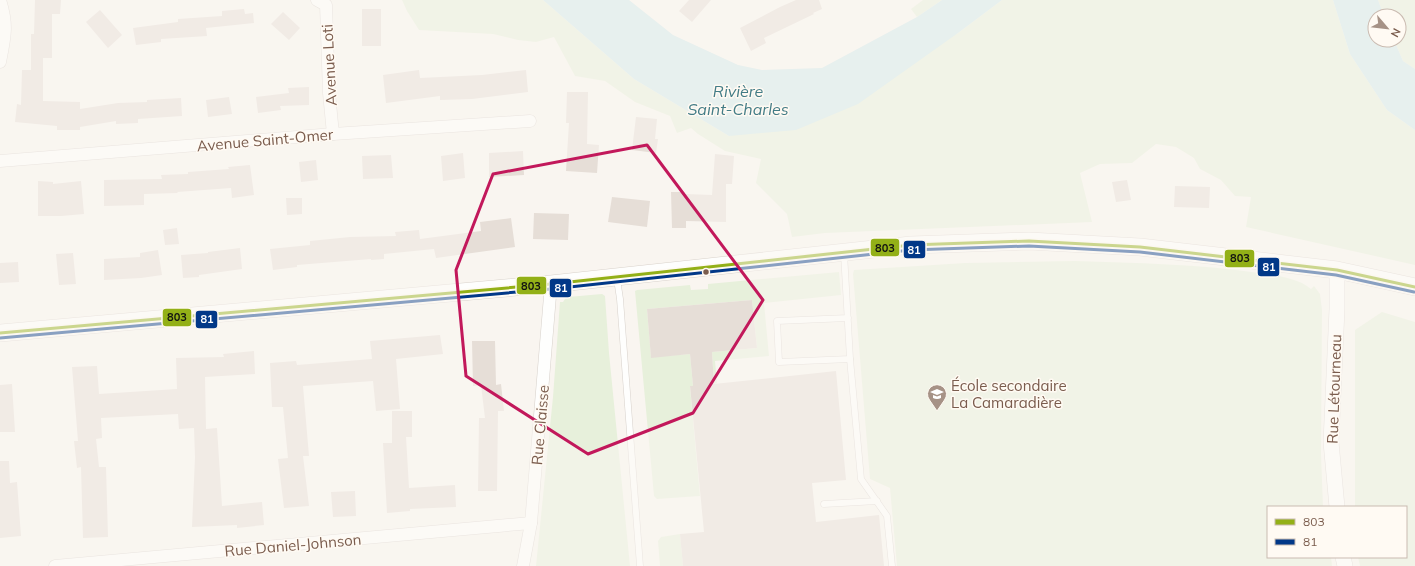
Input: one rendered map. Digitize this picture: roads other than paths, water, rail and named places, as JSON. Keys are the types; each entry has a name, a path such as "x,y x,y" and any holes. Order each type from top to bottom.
{"main road":[{"path":"0,333 551,284 911,245 1037,242 1140,247 1337,270 1415,287"}],"street":[{"path":"0,0 5,16 5,36 0,62"},
{"name":"Avenue Loti","path":"317,0 326,5 329,93 333,134"},
{"name":"Avenue Saint-Omer","path":"0,161 333,134 530,121"},
{"name":"Rue Létourneau","path":"1337,270 1337,309 1331,442 1337,506"},
{"name":"Rue Claisse","path":"523,566 531,523 551,284"},
{"name":"Rue Daniel-Johnson","path":"55,566 531,523"}],"lane":[{"path":"844,252 850,359 861,479 887,516 892,566"},
{"path":"616,277 620,299 640,566"},
{"path":"848,318 777,322 779,362 850,359"},
{"path":"824,504 877,501"}],"water":[{"name":"Rivière Saint-Charles","path":"543,0 629,0 673,35 738,65 762,70 822,68 917,17 942,0 1002,0 858,104 796,130 729,136 634,79"},
{"path":"1333,0 1378,0 1381,8 1367,8 1367,48 1397,48 1403,61 1415,69 1415,130 1387,110 1350,54"}],"place":[{"name":"École secondaire La Camaradière","path":"937,411"}]}
